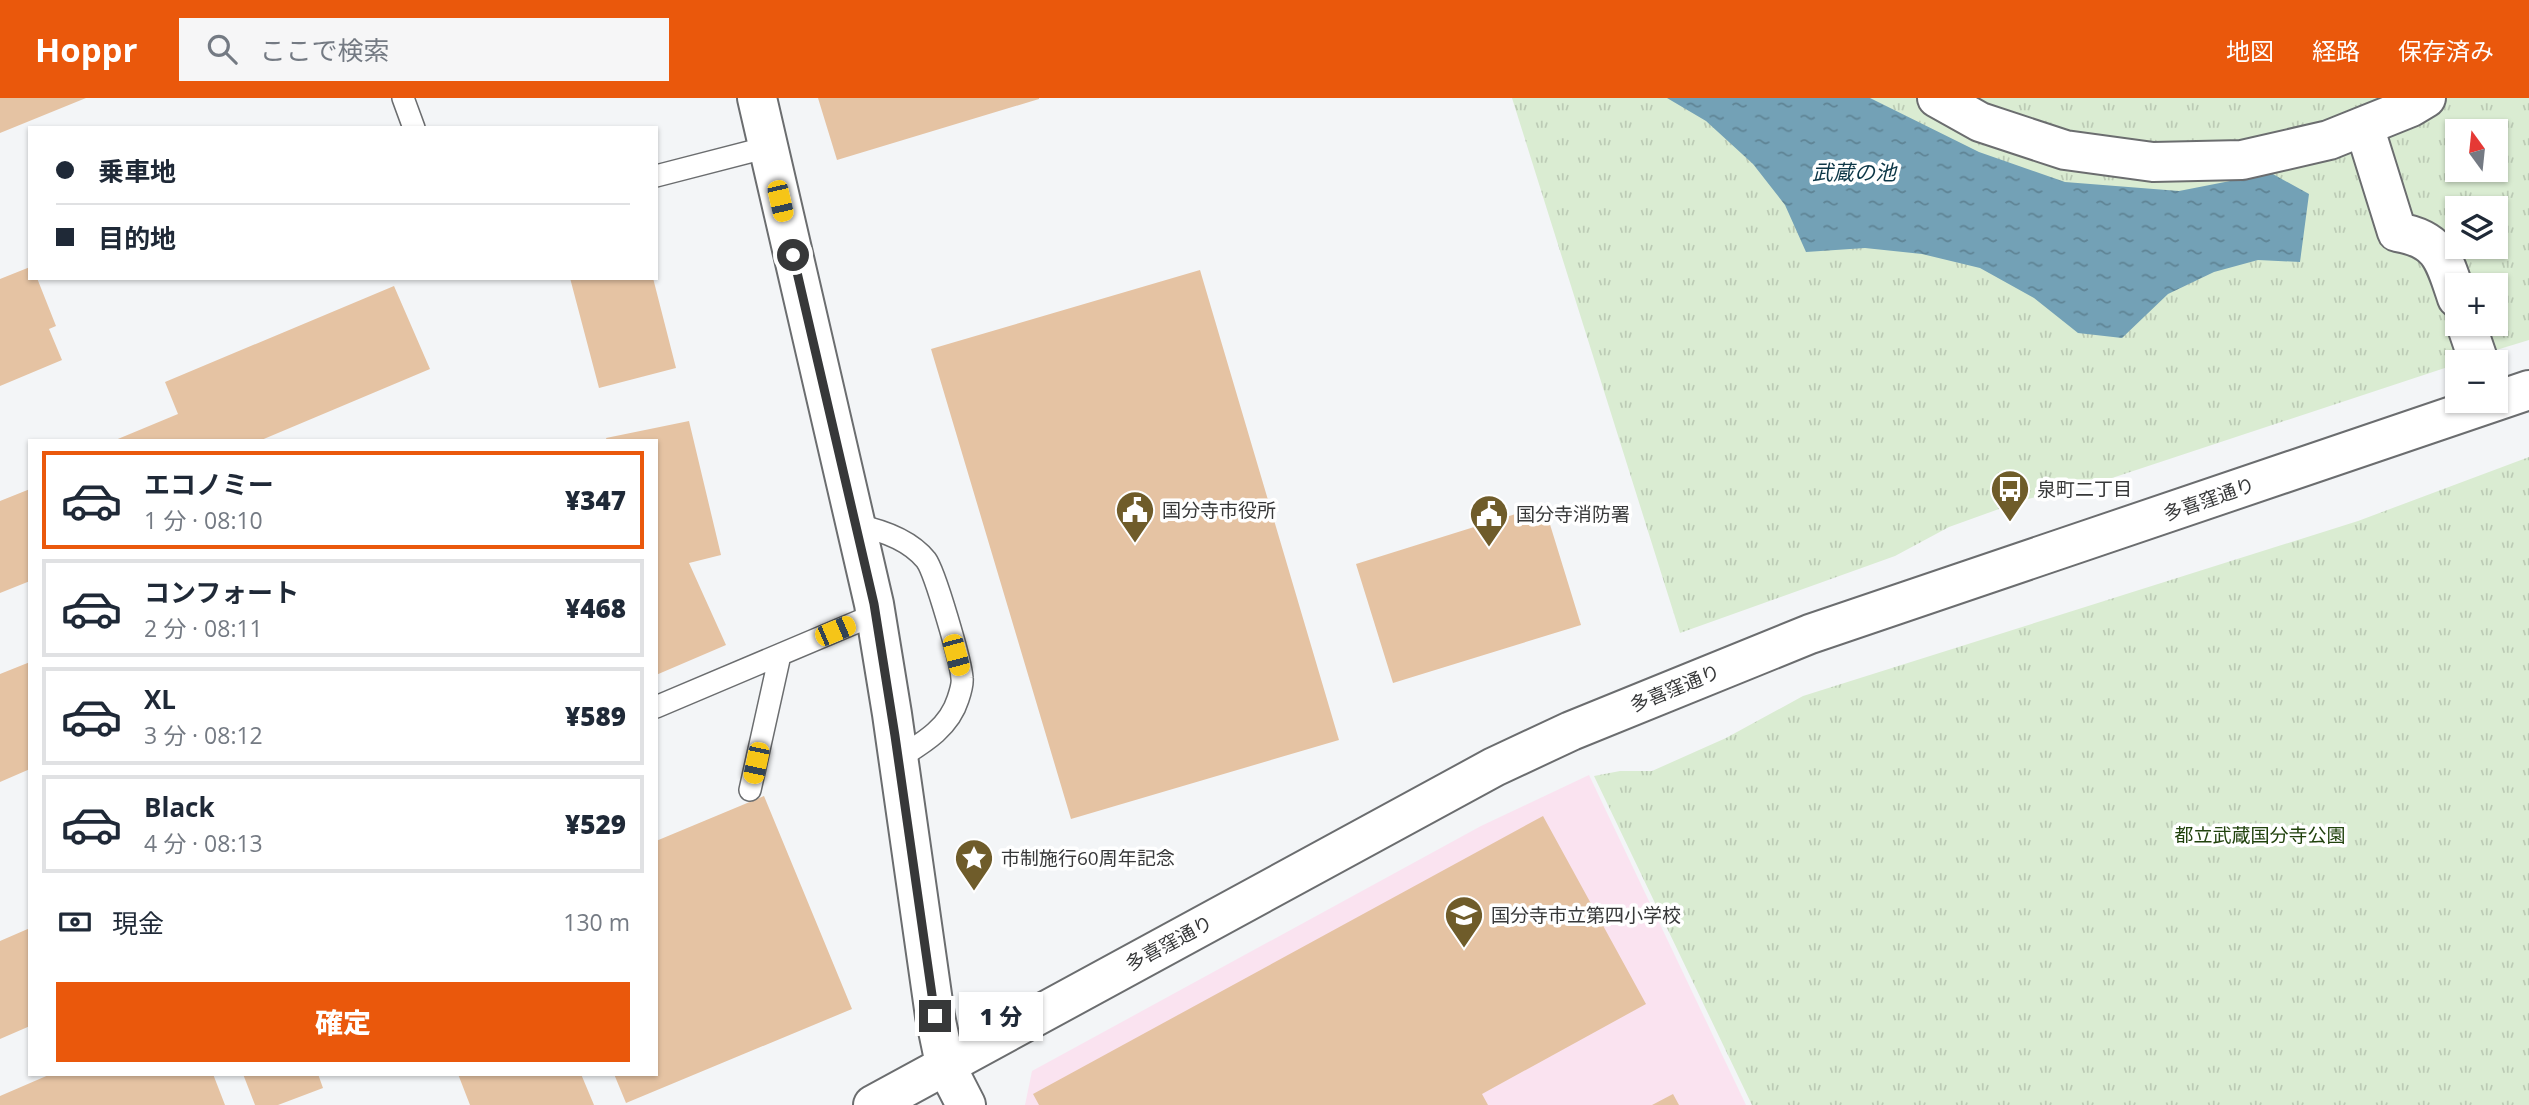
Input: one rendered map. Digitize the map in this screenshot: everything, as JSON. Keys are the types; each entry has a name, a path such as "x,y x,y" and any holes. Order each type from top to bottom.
{"street":[{"path":"757,98 876,614 935,1016 945,1064 966,1105"},
{"path":"1937,98 1980,122 2065,150 2153,162 2242,160 2329,140 2411,107 2426,98"},
{"path":"2364,126 2397,232 2416,235 2435,246 2448,273"},
{"name":"多喜窪通り","path":"873,1105 1494,767 1571,731 1810,634 2529,390"}],"lane":[{"path":"403,98 413,126"},
{"path":"658,175 768,147"},
{"path":"856,525 881,530 902,540 926,560 936,582 962,680 957,702 944,725 921,745 899,758"},
{"path":"658,706 876,614"},
{"path":"750,790 780,655"}],"shaded area":[{"name":"国分寺市立第四小学校","path":"1589,775 1746,1105 1025,1105 1032,1071 1481,826"}],"green space":[{"path":"1512,98 2529,98 2529,340 2496,350 2445,350 2445,368 2109,479 2024,500 1949,527 1895,556 1680,633"},
{"name":"都立武蔵国分寺公園","path":"2529,457 2529,1105 1752,1105 1594,776 1620,771 1652,771 1726,738 1803,696 2358,521"}],"water":[{"name":"武蔵の池","path":"1667,98 1870,98 1979,152 2065,182 2179,191 2271,173 2309,194 2300,262 2258,260 2214,272 2168,294 2122,338 2078,333 2034,298 1980,268 1922,254 1865,248 1806,252 1785,205 1753,164 1706,121"}],"building":[{"path":"0,98 86,98 0,133"},
{"path":"818,98 1039,98 1039,99 837,160"},
{"path":"28,268 28,280 38,280 56,326 49,329 62,360 0,386 0,279"},
{"name":"国分寺市役所","path":"1200,270 1339,740 1071,819 931,349"},
{"path":"571,280 654,280 676,368 599,388"},
{"path":"394,286 430,369 264,439 118,439 178,414 165,382"},
{"path":"689,421 721,555 689,563 726,645 658,674 658,439 606,438"},
{"path":"28,490 28,582 0,593 0,501"},
{"path":"1544,505 1581,625 1393,683 1356,564"},
{"path":"28,663 28,770 0,782 0,674"},
{"path":"764,796 852,1009 626,1103 615,1076 658,1076 658,840"},
{"name":"国分寺市立第四小学校","path":"1543,816 1646,1004 1482,1094 1488,1105 1039,1105 1033,1094"},
{"path":"28,929 28,1027 0,1039 0,941"},
{"path":"46,1076 214,1076 225,1105 0,1105 0,1096"},
{"path":"244,1076 319,1076 323,1088 278,1105 255,1105"},
{"path":"459,1076 582,1076 594,1105 470,1105"},
{"path":"1673,1094 1679,1105 1652,1105"}],"place":[{"name":"泉町二丁目","path":"2010,523"},
{"name":"国分寺市役所","path":"1135,544"},
{"name":"国分寺消防署","path":"1489,548"},
{"name":"市制施行60周年記念","path":"974,892"},
{"name":"国分寺市立第四小学校","path":"1464,949"}],"route":[{"path":"793,255 874,604 935,1016"}]}
